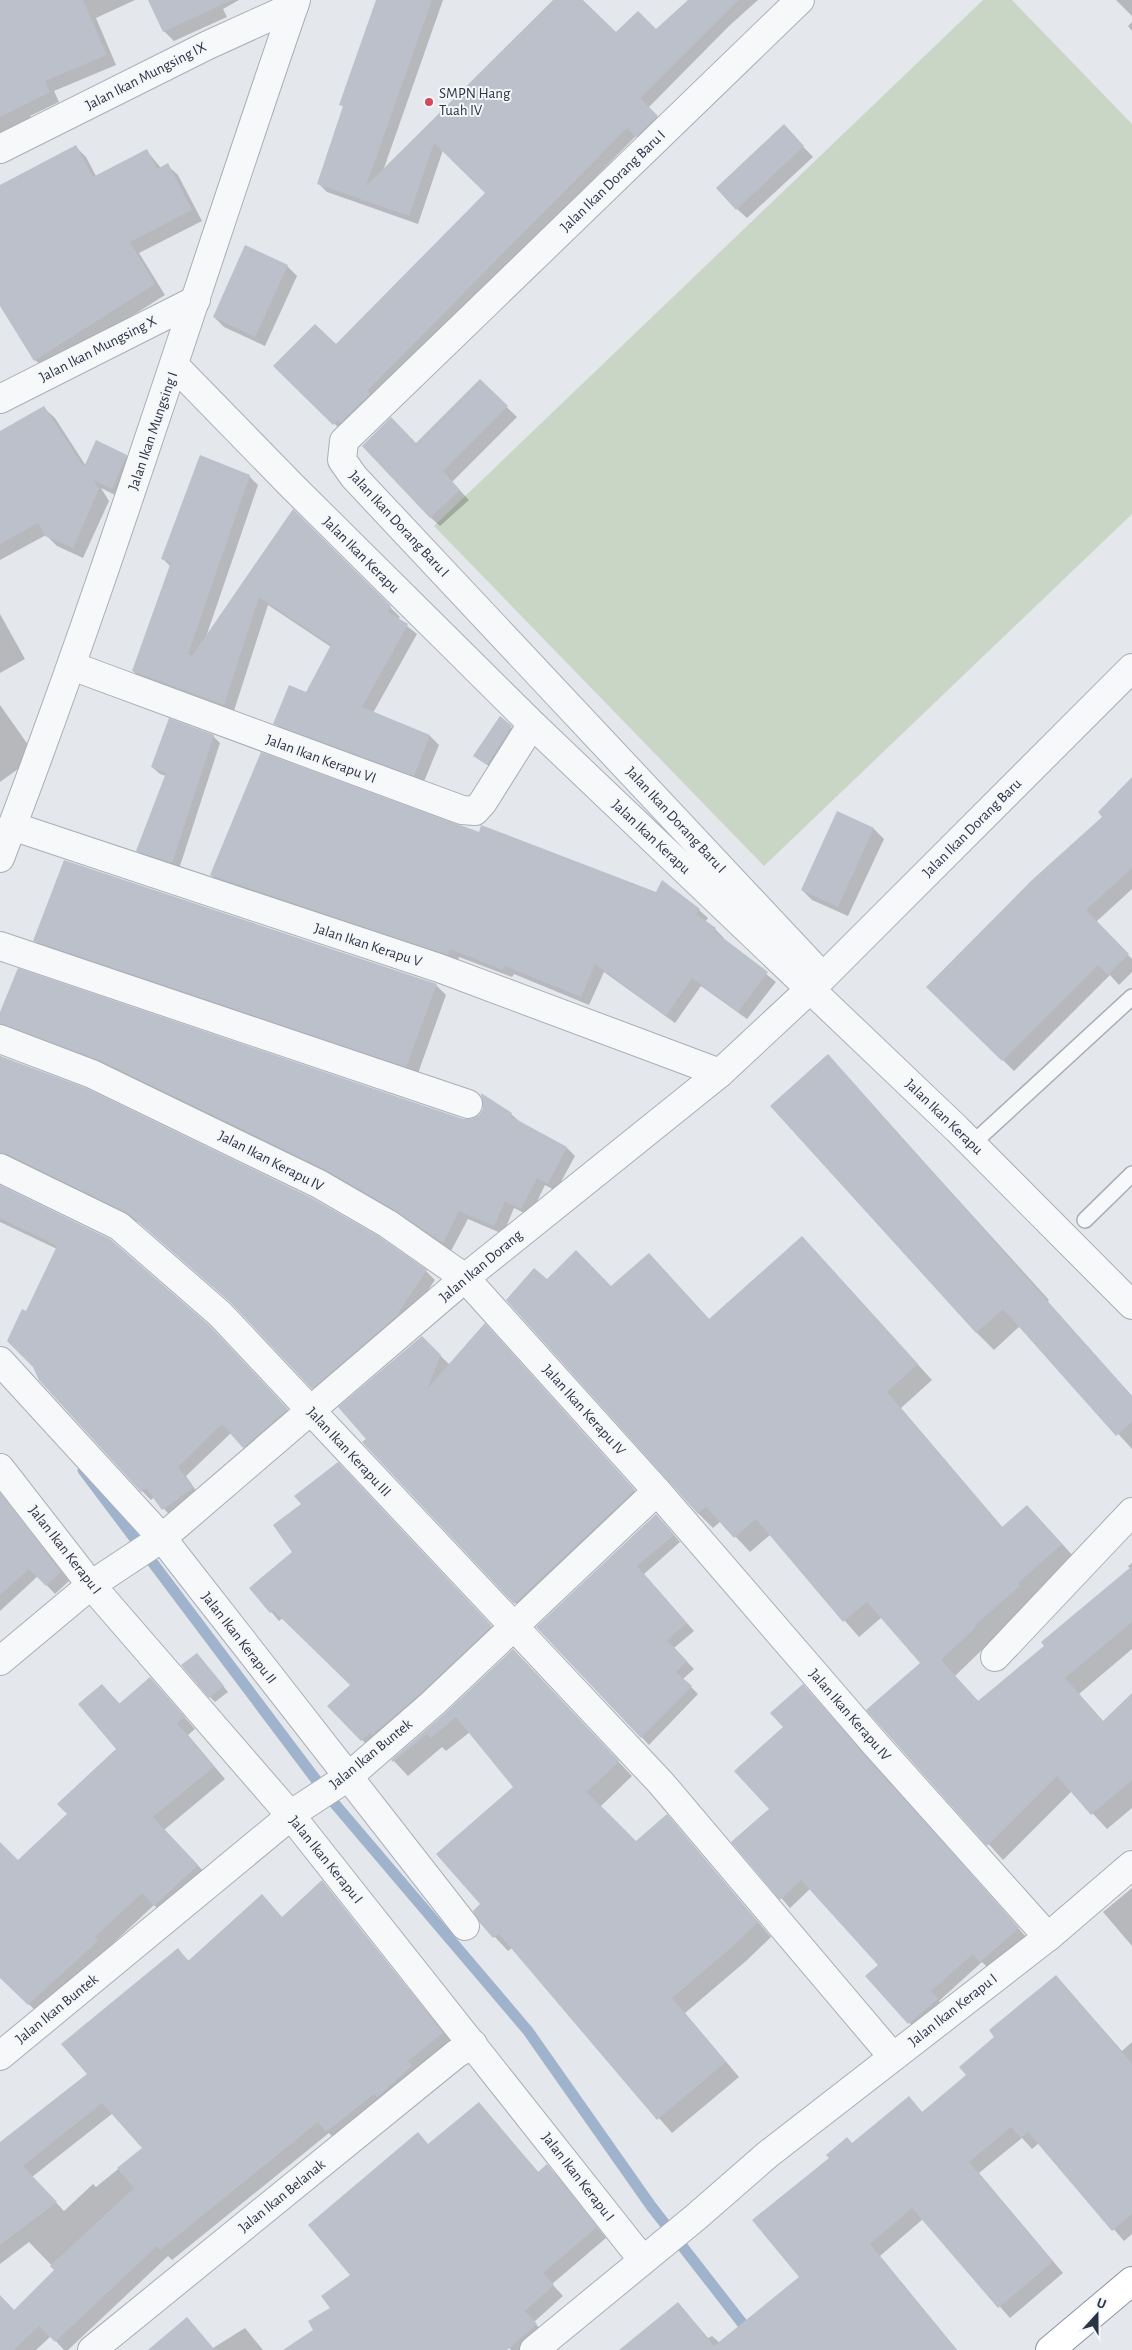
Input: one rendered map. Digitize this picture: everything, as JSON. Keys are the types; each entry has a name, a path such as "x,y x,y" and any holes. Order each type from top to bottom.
{"highway":[{"path":"1050,2350 1132,2281"}],"street":[{"name":"Jalan Ikan Dorang Baru I","path":"800,0 344,441 342,460 354,477 817,982"},
{"name":"Jalan Ikan Mungsing IX","path":"0,149 295,3"},
{"name":"Jalan Ikan Mungsing I","path":"0,858 72,666 175,366 295,3"},
{"name":"Jalan Ikan Mungsing X","path":"0,399 196,300"},
{"name":"Jalan Ikan Kerapu","path":"175,366 292,486 532,724 817,982 972,1144 1132,1305"},
{"name":"Jalan Ikan Kerapu VI","path":"72,666 462,810 475,811 483,802 532,724"},
{"name":"Jalan Ikan Dorang Baru","path":"817,982 1132,668"},
{"name":"Jalan Ikan Kerapu V","path":"12,826 439,968 720,1073"},
{"path":"0,946 468,1104"},
{"name":"Jalan Ikan Dorang","path":"101,1578 157,1542 312,1412 465,1278 720,1073 817,982"},
{"name":"Jalan Ikan Kerapu IV","path":"0,1039 92,1074 319,1184 388,1224 465,1278 657,1491 877,1746 1048,1937"},
{"name":"Jalan Ikan Kerapu III","path":"0,1168 119,1226 220,1314 512,1627 661,1783 893,2057"},
{"name":"Jalan Ikan Kerapu II","path":"0,1361 157,1542 340,1782 465,1926"},
{"name":"Jalan Ikan Kerapu I","path":"0,1468 101,1578 295,1813 473,2044 646,2258"},
{"name":"Jalan Ikan Buntek","path":"0,2056 295,1813 340,1782 432,1704 657,1491"},
{"path":"995,1657 1132,1512"},
{"path":"0,1660 101,1578"},
{"name":"Jalan Ikan Kerapu I","path":"534,2350 680,2230 767,2155 1048,1937 1132,1865"},
{"name":"Jalan Ikan Belanak","path":"92,2350 456,2054 473,2044"}],"lane":[{"path":"972,1144 1132,997"},
{"path":"1085,1220 1132,1174"}],"green space":[{"path":"983,0 1012,0 1132,124 1132,514 764,866 434,526"}],"building":[{"path":"0,0 83,0 107,55 45,81 50,92 0,117"},
{"path":"148,0 232,0 163,32"},
{"path":"376,0 432,0 366,186 553,0 583,0 616,32 638,11 656,29 688,0 739,0 640,98 658,116 636,137 627,128 367,391 370,394 340,423 338,420 333,425 273,366 315,324 336,344 485,193 434,143 409,216 317,184 343,106 339,105"},
{"path":"784,124 804,146 736,210 716,188"},
{"path":"76,145 93,177 147,149 157,169 168,163 192,210 130,242 155,284 34,361 0,306 0,185"},
{"path":"245,245 288,265 255,337 213,317"},
{"path":"480,379 508,406 443,471 460,490 430,518 362,446 391,417 416,443"},
{"path":"44,406 84,467 96,440 127,455 112,489 93,480 99,489 73,548 45,536 38,523 0,544 0,431"},
{"path":"200,455 250,475 188,654 192,656 293,509 391,606 388,612 408,624 362,707 430,735 414,776 273,724 289,685 306,692 331,645 259,597 224,705 132,671 171,562 161,559"},
{"path":"500,716 512,726 487,765 473,756"},
{"path":"169,718 214,735 172,863 136,851 166,773 151,767"},
{"path":"261,752 479,832 481,825 656,892 662,880 700,909 696,914 716,928 714,931 768,972 738,1012 692,978 666,1016 595,964 581,997 505,966 503,970 450,949 448,955 210,875"},
{"path":"1132,777 1132,868 1086,910 1129,954 1108,975 1098,965 1002,1061 926,987 1032,880 1102,817 1098,812"},
{"path":"837,811 874,828 838,907 801,890"},
{"path":"64,860 437,984 406,1067 33,941"},
{"path":"18,968 463,1119 472,1119 479,1115 483,1109 481,1093 512,1113 510,1116 567,1147 548,1184 537,1178 521,1209 505,1201 494,1226 459,1211 443,1243 396,1211 326,1170 99,1060 0,1024 0,1012"},
{"path":"828,1054 1132,1396 1132,1422 1116,1436 1003,1309 976,1333 770,1106"},
{"path":"0,1056 86,1088 312,1198 380,1237 427,1270 399,1314 312,1389 230,1302 129,1214 7,1154 0,1153"},
{"path":"0,1185 110,1239 209,1325 288,1409 243,1448 222,1424 178,1467 193,1488 162,1510 146,1488 141,1492 39,1380 33,1367 7,1341 22,1309 26,1311 57,1246 0,1218"},
{"path":"802,1236 918,1364 887,1392 1002,1527 1027,1505 1062,1544 1018,1583 1020,1586 974,1626 976,1627 941,1660 978,1701 1044,1646 1041,1642 1132,1566 1132,1622 1065,1678 1103,1721 1132,1693 1132,1780 1091,1815 1057,1776 987,1846 866,1710 920,1663 867,1602 843,1622 756,1519 734,1538 706,1507 698,1514 506,1300 534,1268 547,1279 576,1250 611,1286 649,1253 709,1319"},
{"path":"485,1323 635,1490 514,1604 362,1442 366,1439 338,1407 422,1336 441,1355 427,1389"},
{"path":"338,1462 492,1626 422,1692 372,1735 370,1733 361,1741 327,1706 350,1685 274,1611 270,1613 249,1588 292,1552 273,1525 301,1504 294,1496"},
{"path":"0,1493 61,1572 46,1586 29,1569 0,1595"},
{"path":"656,1514 674,1535 637,1566 687,1623 667,1640 687,1661 676,1672 692,1686 641,1738 536,1627"},
{"path":"513,1649 619,1761 587,1792 636,1841 667,1814 758,1922 732,1947 672,1998 726,2062 657,2120 499,1934 493,1938 480,1923 473,1911 480,1904 436,1854 513,1787 456,1717 431,1738 427,1734 393,1762 391,1760 443,1715"},
{"path":"197,1653 224,1686 209,1698 181,1665"},
{"path":"150,1677 185,1717 177,1723 214,1767 153,1817 198,1865 154,1906 142,1893 95,1937 98,1941 28,2005 0,1978 0,1842 18,1860 67,1814 57,1804 116,1749 78,1704 102,1684 119,1704"},
{"path":"803,1684 1019,1928 980,1962 973,1954 931,1991 938,1999 908,2024 865,1976 878,1965 801,1880 780,1900 731,1842 769,1809 734,1771 783,1727 770,1713"},
{"path":"322,1880 443,2033 408,2061 412,2066 377,2097 374,2094 326,2132 318,2122 160,2250 157,2246 55,2342 39,2326 14,2350 0,2350 0,2295 14,2310 54,2270 50,2266 134,2188 117,2168 142,2148 102,2103 23,2166 57,2202 0,2245 0,2142 87,2074 61,2044 178,1948 188,1961 262,1894 282,1917"},
{"path":"1056,1975 1132,2064 1132,2214 1112,2231 1028,2132 1021,2138 1011,2127 969,2162 1053,2262 998,2308 912,2208 870,2244 957,2350 619,2350 678,2302 714,2346 799,2277 752,2220 829,2158 826,2155 847,2137 852,2143 909,2096 922,2112 966,2075 959,2067 994,2037 989,2030"},
{"path":"479,2102 538,2172 547,2164 597,2227 543,2273 554,2285 525,2311 537,2324 507,2350 283,2350 313,2330 308,2321 330,2308 321,2296 350,2275 308,2225 418,2132 428,2144"},
{"path":"187,2317 215,2350 148,2350"}],"waterway":[{"path":"83,1470 329,1797 528,2031 651,2206 763,2350"}],"place":[{"name":"SMPN Hang Tuah IV","path":"429,102"}]}
